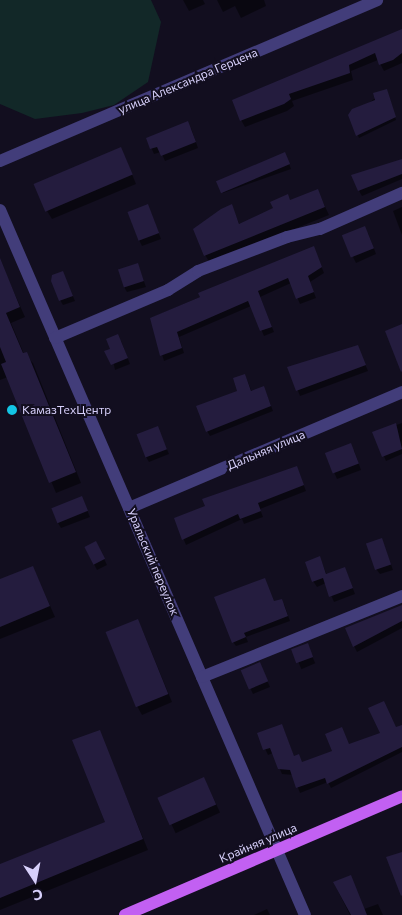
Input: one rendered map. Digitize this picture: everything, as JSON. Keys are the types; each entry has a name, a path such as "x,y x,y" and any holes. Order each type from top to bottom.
{"main road":[{"name":"Крайняя улица","path":"125,915 402,796"}],"street":[{"name":"улица Александра Герцена","path":"0,161 377,0"},
{"path":"56,338 168,290 198,271 287,237 320,229 402,193"},
{"name":"Уральский переулок","path":"0,210 305,915"},
{"name":"Дальняя улица","path":"129,508 402,392"},
{"path":"202,677 402,596"}],"green space":[{"path":"0,0 151,0 161,22 148,82 114,105 82,113 35,119 0,104"}],"building":[{"path":"402,29 402,53 393,60 379,65 375,53 349,65 350,73 289,94 291,99 284,104 240,121 232,100"},
{"path":"387,89 396,117 356,136 348,115 352,109 375,100 373,93"},
{"path":"188,121 196,142 161,156 157,147 150,149 146,138"},
{"path":"121,147 133,175 45,212 34,184"},
{"path":"285,152 290,164 221,193 216,181"},
{"path":"402,159 402,174 358,191 351,175"},
{"path":"318,189 325,207 204,256 193,229 221,209 232,204 239,224 273,208 270,202 288,194 290,200"},
{"path":"148,204 159,233 139,241 127,212"},
{"path":"365,226 374,248 351,258 342,235"},
{"path":"314,246 322,267 308,276 314,292 296,299 288,278 258,291 272,327 260,331 248,301 177,332 182,348 160,356 150,318 200,297 198,293"},
{"path":"0,258 20,307 6,313 23,353 27,352 76,472 49,483 1,364 6,362 0,347"},
{"path":"138,263 144,281 124,288 118,269"},
{"path":"63,271 73,296 59,301 51,281 52,275"},
{"path":"402,324 402,371 401,372 385,331"},
{"path":"118,334 128,358 111,365 104,351 110,349 106,339"},
{"path":"358,345 366,365 296,391 287,367"},
{"path":"245,374 251,391 264,386 271,406 206,432 196,406 237,391 233,378"},
{"path":"396,423 402,449 382,457 372,432"},
{"path":"158,426 167,449 145,458 137,434"},
{"path":"351,443 359,464 333,474 325,453"},
{"path":"297,466 304,485 258,503 261,511 240,519 238,514 182,540 174,518 205,506 202,499"},
{"path":"82,496 88,511 57,523 51,508"},
{"path":"382,538 391,564 375,570 366,544"},
{"path":"96,541 105,559 93,565 84,547"},
{"path":"320,556 326,574 345,567 353,588 329,597 323,578 312,582 305,562"},
{"path":"33,566 50,606 0,627 0,579"},
{"path":"265,578 274,601 282,599 288,616 244,633 246,637 232,643 214,597"},
{"path":"402,605 402,621 353,647 345,628"},
{"path":"138,619 168,694 136,707 106,632"},
{"path":"308,643 313,657 296,663 291,649"},
{"path":"260,662 268,681 249,690 241,670"},
{"path":"384,701 396,727 402,725 402,747 327,784 325,778 296,788 290,770 278,769 270,748 263,750 257,733 282,724 294,756 299,754 302,762 332,751 325,734 342,727 349,744 380,733 368,708"},
{"path":"100,730 143,839 0,898 0,864 105,822 72,740"},
{"path":"204,777 216,804 170,825 157,798"},
{"path":"402,852 402,895 401,896 386,857"},
{"path":"351,875 367,915 351,915 333,882"}],"place":[{"name":"КамазТехЦентр","path":"12,410"}]}
